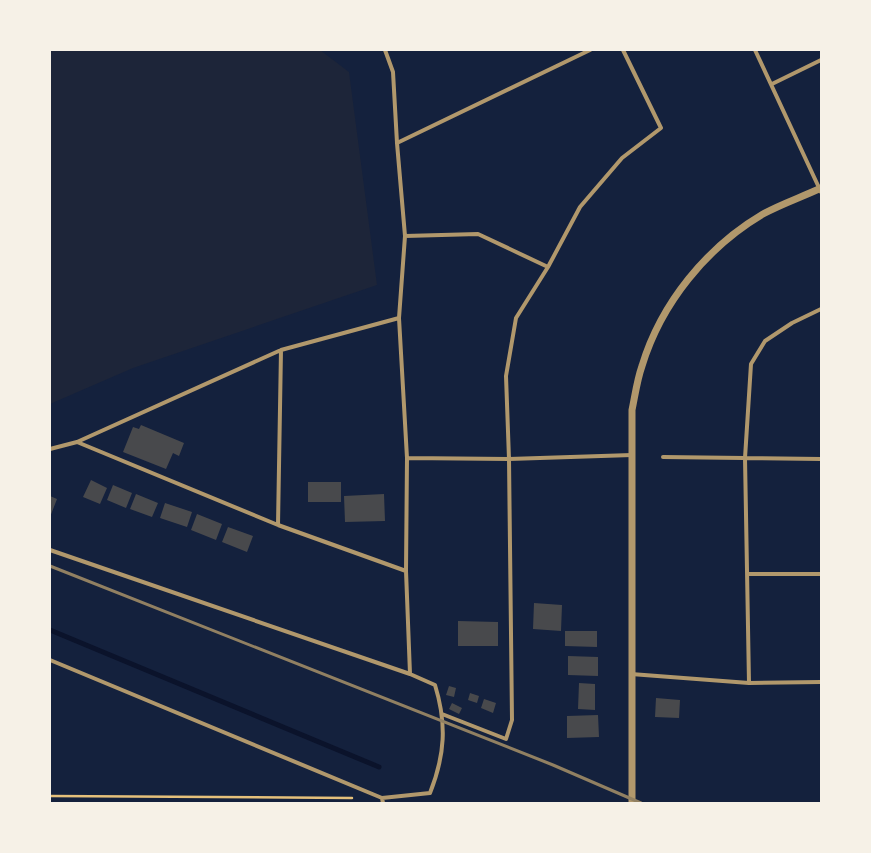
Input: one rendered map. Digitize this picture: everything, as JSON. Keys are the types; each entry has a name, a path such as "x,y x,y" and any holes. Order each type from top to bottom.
{"street":[{"path":"385,50 393,72 405,236 399,318 407,458 406,571 410,674"},
{"path":"397,143 590,50"},
{"path":"442,714 506,739 512,720 510,459 506,376 516,318 548,267 580,207 622,158 661,128 623,50"},
{"path":"632,803 630,674 632,410 642,365 660,323 686,282 722,242 763,214 820,190 755,50"},
{"path":"772,84 821,60"},
{"path":"405,236 478,234 548,267"},
{"path":"749,683 745,458 751,364 765,342 792,323 821,309"},
{"path":"50,449 77,442 281,350 399,318"},
{"path":"278,525 281,350"},
{"path":"77,442 278,525 406,571"},
{"path":"407,458 510,459 632,455"},
{"path":"663,457 821,459"},
{"path":"50,550 410,674 435,685 442,714 444,736 438,774 430,793 383,801 50,660"},
{"path":"747,574 821,574"},
{"path":"630,674 749,683 821,682"}],"path":[{"path":"50,796 359,798"}],"shaded area":[{"path":"50,50 320,50 349,72 377,285 133,368 50,404"}],"building":[{"path":"141,425 184,443 179,456 173,453 166,469 123,452 133,427 139,429"},
{"path":"91,480 107,488 100,504 83,497"},
{"path":"308,482 341,482 341,502 308,502"},
{"path":"113,485 132,493 126,508 107,500"},
{"path":"136,494 158,503 152,517 130,509"},
{"path":"384,494 385,521 345,522 344,496"},
{"path":"50,496 57,499 50,517"},
{"path":"165,503 192,512 187,527 160,518"},
{"path":"197,514 222,524 216,540 191,530"},
{"path":"228,527 253,536 247,552 222,542"},
{"path":"534,603 562,605 561,631 533,629"},
{"path":"458,621 498,622 498,646 458,646"},
{"path":"565,631 597,631 597,647 565,646"},
{"path":"568,656 598,657 598,676 568,675"},
{"path":"579,683 595,684 595,710 578,709"},
{"path":"449,686 456,688 454,697 446,695"},
{"path":"470,693 479,696 477,703 468,700"},
{"path":"656,698 680,700 679,718 655,717"},
{"path":"484,699 496,703 493,713 481,708"},
{"path":"452,703 462,708 459,714 449,709"},
{"path":"598,715 599,737 567,738 567,716"}],"waterway":[{"path":"50,630 379,767"}],"railway":[{"path":"50,566 553,765 641,803"}]}
